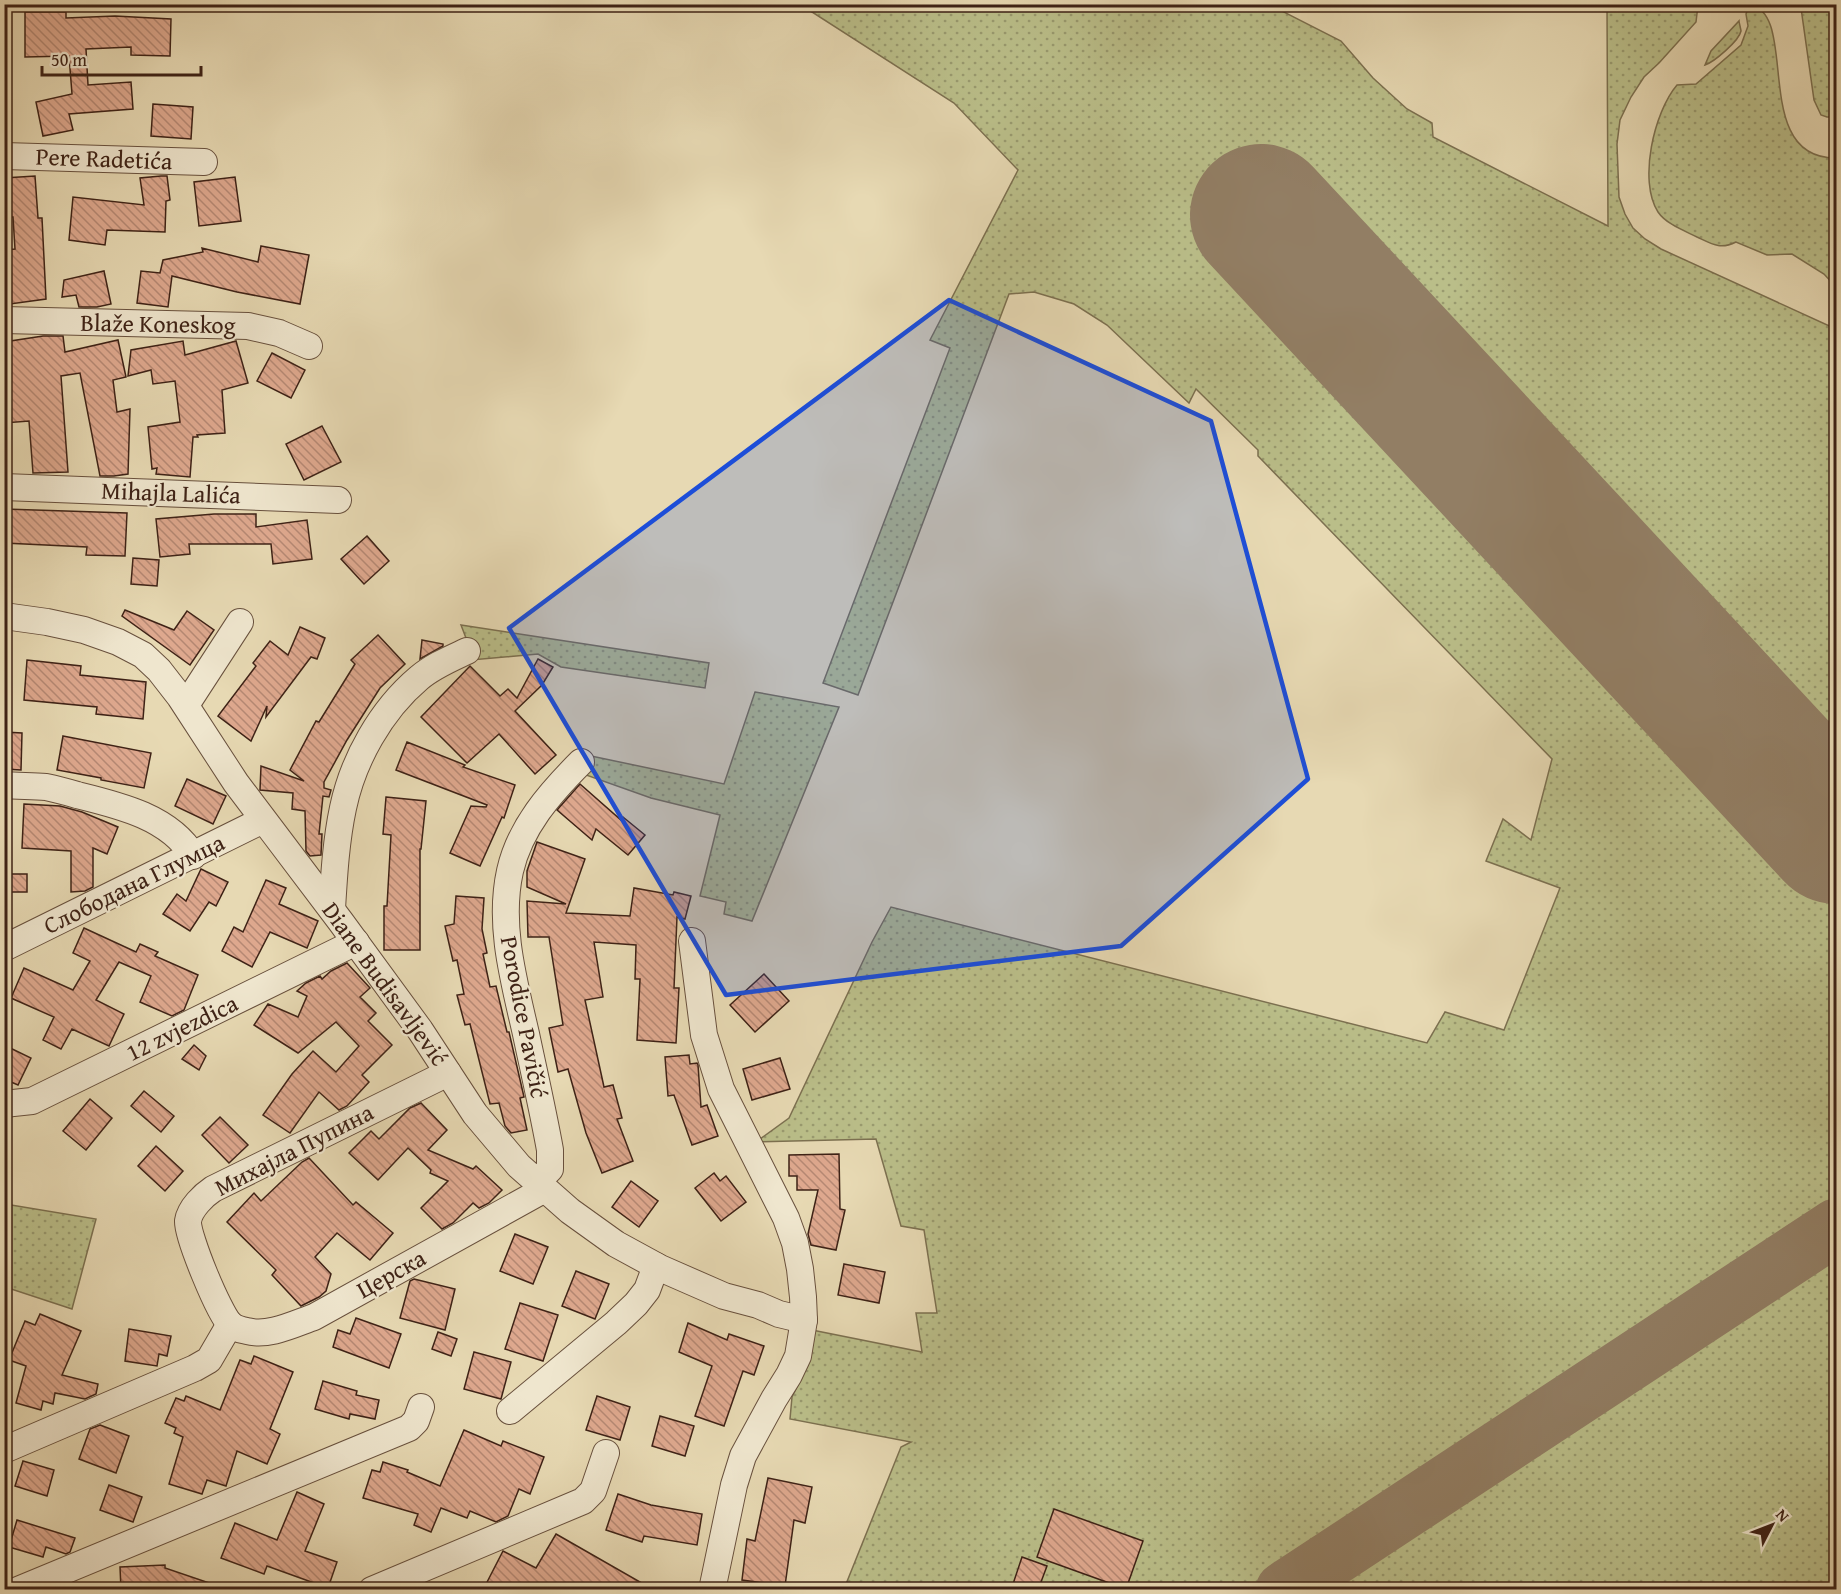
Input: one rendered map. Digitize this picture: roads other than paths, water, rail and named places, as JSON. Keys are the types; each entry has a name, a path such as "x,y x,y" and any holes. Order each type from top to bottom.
{"street":[{"name":"Pere Radetića","path":"4,156 204,162"},
{"name":"Blaže Koneskog","path":"4,320 248,326 279,333 309,346"},
{"name":"Mihajla Lalića","path":"4,487 338,500"},
{"name":"Diane Budisavljević","path":"4,616 84,630 118,642 143,656 159,670 186,705 236,783 420,1030 475,1114 519,1166 541,1186 570,1211 616,1244 656,1266 724,1296 804,1320"},
{"path":"186,705 240,622"},
{"path":"332,909 336,849 343,807 353,775 366,746 403,693 442,662 467,651"},
{"name":"Porodice Pavičić","path":"541,1186 550,1169 550,1150 511,969 506,930 506,902 510,871 529,824 560,783 581,762"},
{"path":"4,785 47,788 99,800 141,815 167,828 178,837 192,856"},
{"name":"Слободана Глумца","path":"4,948 263,820"},
{"path":"692,941 704,1035 721,1089 786,1218 795,1243 800,1269 804,1320 798,1356 744,1456 734,1485 712,1590"},
{"name":"12 zvjezdica","path":"4,1104 32,1101 356,942"},
{"name":"Михајла Пупина","path":"231,1324 219,1309 193,1243 188,1221 196,1204 213,1189 448,1073"},
{"name":"Церска","path":"231,1324 249,1332 256,1332 290,1326 314,1317 541,1186"},
{"path":"510,1411 636,1304 647,1290 656,1266"},
{"path":"4,1450 195,1368 208,1360 231,1324"},
{"path":"18,1590 409,1428 416,1421 421,1407"},
{"path":"372,1590 583,1501 593,1491 606,1453"}]}
